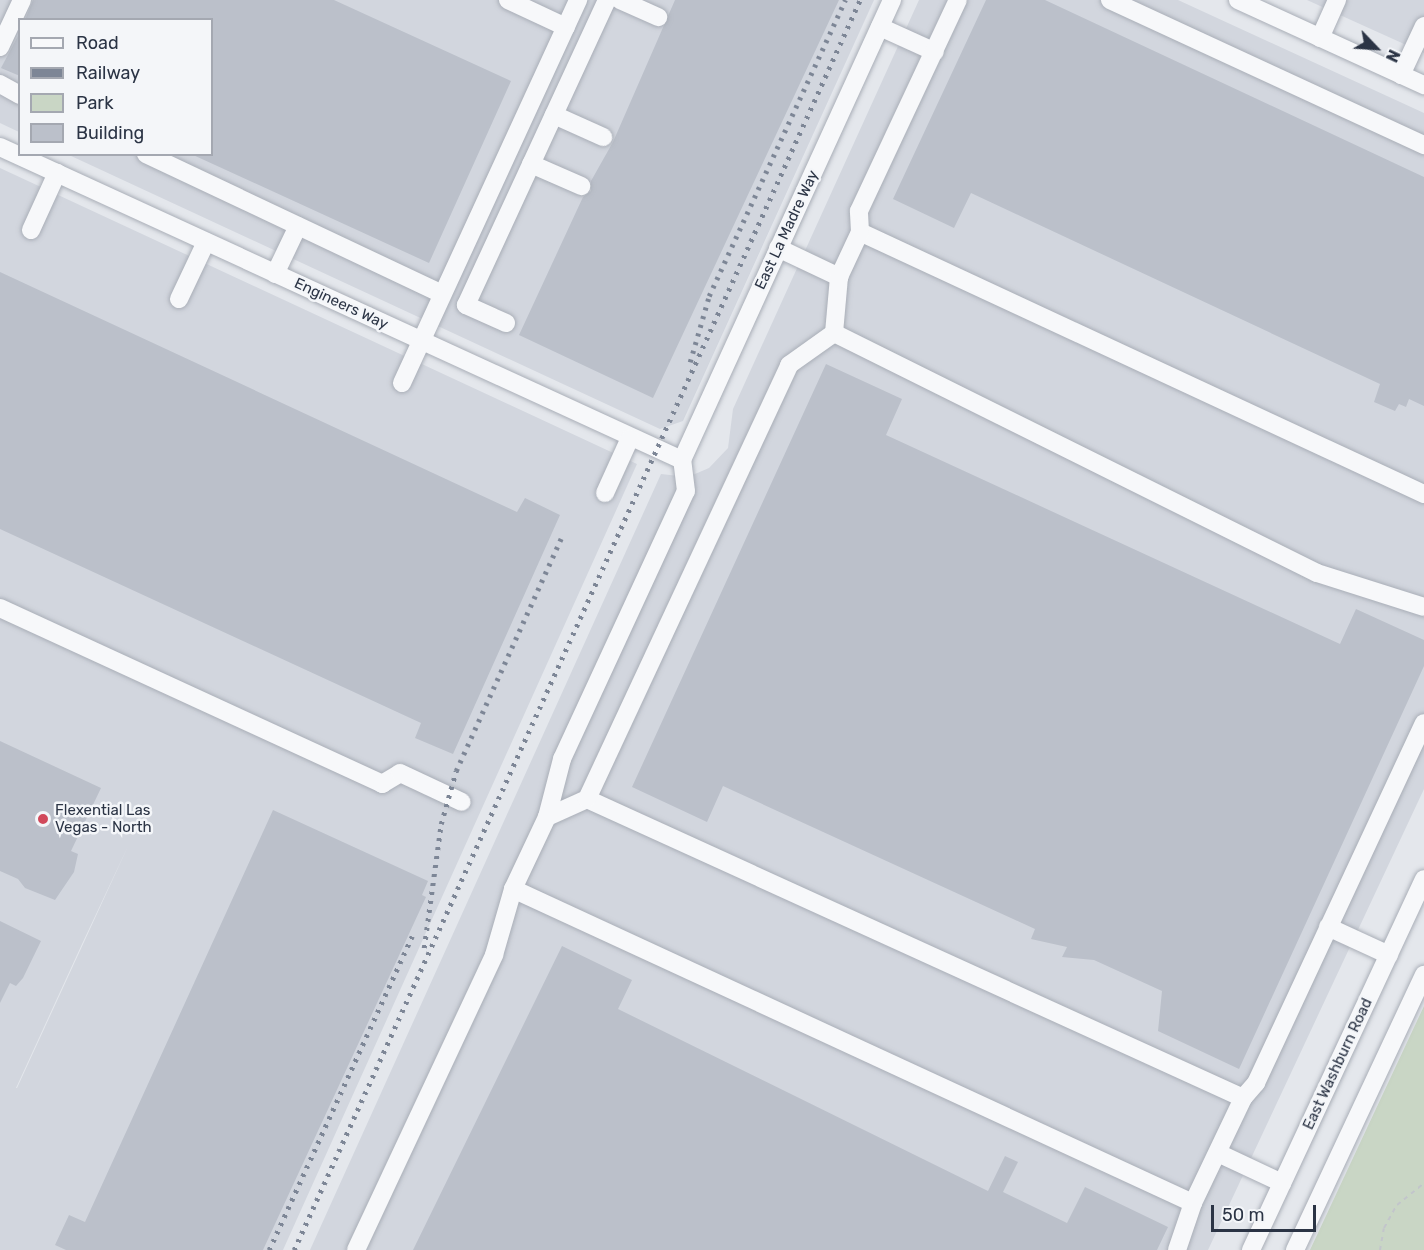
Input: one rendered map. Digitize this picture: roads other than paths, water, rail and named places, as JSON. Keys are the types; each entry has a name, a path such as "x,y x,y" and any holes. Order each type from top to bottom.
{"street":[{"path":"0,47 22,0"},
{"path":"508,0 566,27"},
{"path":"402,383 578,0"},
{"path":"506,323 466,305 607,0"},
{"path":"620,0 658,17"},
{"name":"East La Madre Way","path":"682,460 892,0"},
{"path":"547,817 586,800 789,365 834,333 839,277 860,231 860,211 958,0"},
{"path":"1110,0 1424,145"},
{"path":"1238,0 1424,85"},
{"path":"1320,38 1337,0"},
{"path":"1401,75 1424,26"},
{"path":"880,27 935,52"},
{"path":"0,84 18,94"},
{"path":"554,115 603,136"},
{"name":"Engineers Way","path":"0,147 18,155"},
{"name":"Engineers Way","path":"20,156 682,460"},
{"path":"150,156 442,294"},
{"path":"531,164 581,186"},
{"path":"31,230 57,173"},
{"path":"274,274 298,226"},
{"path":"860,231 1424,494"},
{"path":"179,299 206,242"},
{"path":"778,248 839,277"},
{"path":"834,333 1317,573 1424,607"},
{"path":"605,493 630,438"},
{"path":"356,1250 494,955 513,889 547,817 562,759 686,491 682,460"},
{"path":"0,608 382,784 400,773 462,802"},
{"path":"1177,1250 1193,1203 1243,1098 1256,1083 1424,723"},
{"path":"586,800 1243,1098"},
{"name":"East Washburn Road","path":"1251,1250 1424,879"},
{"path":"513,889 1193,1203"},
{"path":"1328,927 1389,955"},
{"path":"1295,1250 1424,975"},
{"path":"1218,1153 1282,1183"}],"railway":[{"path":"690,362 709,296 845,0"},
{"path":"294,1250 860,0"},
{"path":"424,948 441,824 456,771 563,534"},
{"path":"269,1250 412,936"}],"place":[{"name":"Flexential Las Vegas - North","path":"43,819"}]}
